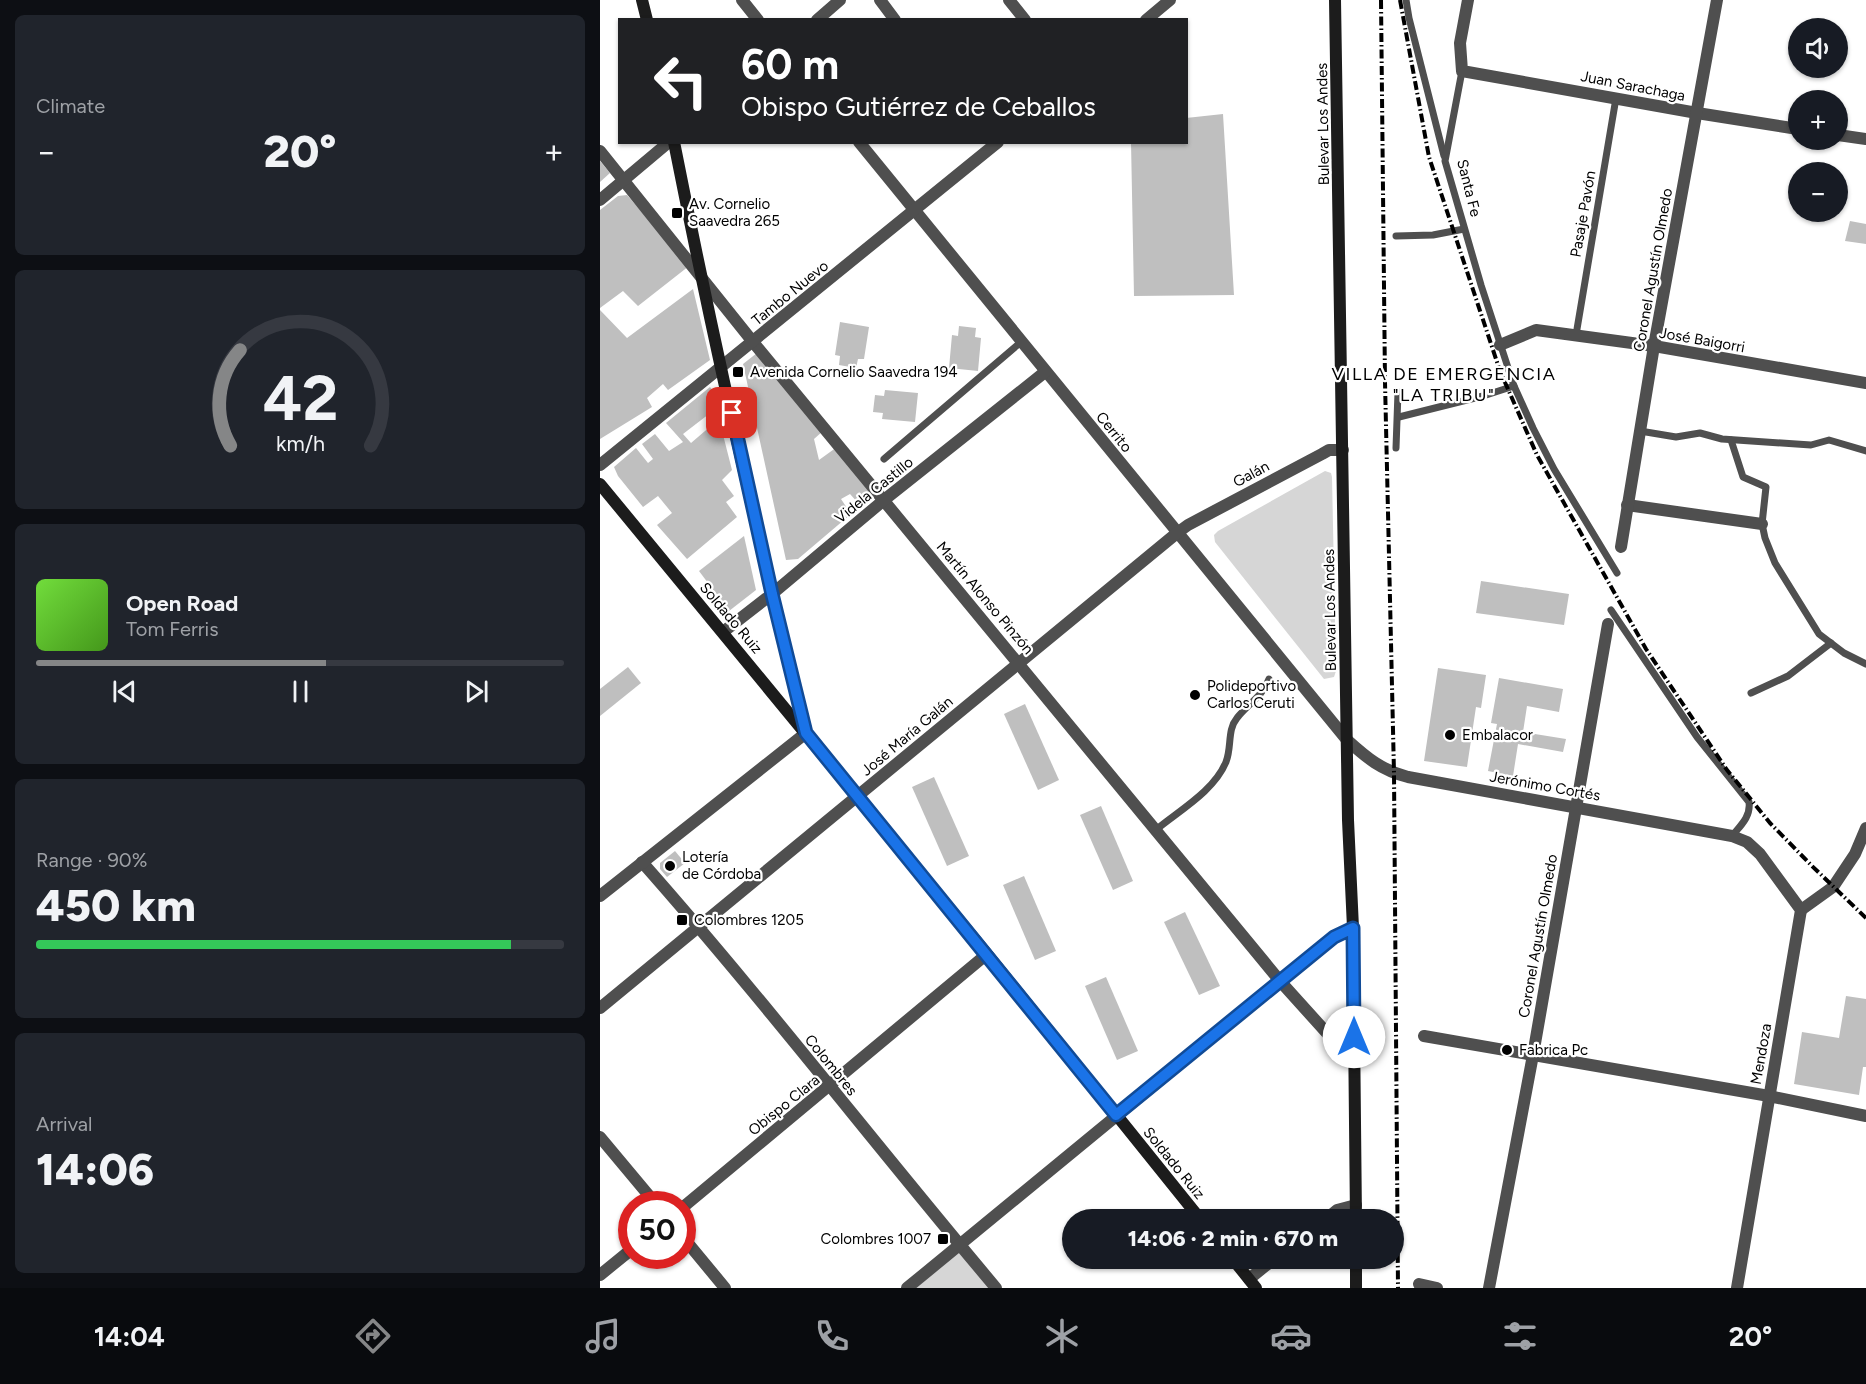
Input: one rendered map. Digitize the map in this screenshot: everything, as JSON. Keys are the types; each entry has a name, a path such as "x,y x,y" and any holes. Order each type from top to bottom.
{"main road":[{"path":"642,0 646,18"},
{"name":"Bulevar Los Andes","path":"1335,0 1347,740 1353,928 1356,1209"},
{"path":"674,144 700,275 806,733"},
{"name":"Soldado Ruiz","path":"600,483 987,954 1192,1209"},
{"path":"1238,1288 1253,1284 1241,1269"},
{"path":"1356,1269 1356,1288"}],"street":[{"path":"742,0 756,18"},
{"path":"819,18 840,0"},
{"path":"880,0 894,18"},
{"path":"1009,0 1023,18"},
{"path":"1148,18 1170,0"},
{"name":"Santa Fe","path":"1462,71 1460,44 1468,0"},
{"name":"Coronel Agustín Olmedo","path":"1621,547 1654,346 1717,0"},
{"name":"Juan Sarachaga","path":"1462,71 1788,127"},
{"path":"1848,136 1866,139"},
{"path":"600,200 667,144"},
{"name":"Cerrito","path":"861,144 1347,740"},
{"name":"Tambo Nuevo","path":"600,465 722,368 994,144"},
{"name":"Martín Alonso Pinzón","path":"600,151 753,342 1157,829 1280,981 1335,1042 1354,1058"},
{"name":"José Baigorri","path":"1500,345 1536,330 1654,346 1866,384"},
{"name":"Videla Castillo","path":"723,632 1045,372"},
{"name":"Galán","path":"1177,533 1329,450 1343,450"},
{"path":"1628,505 1762,524"},
{"name":"José María Galán","path":"600,1008 1177,533"},
{"name":"Coronel Agustín Olmedo","path":"1489,1288 1533,1055 1608,624"},
{"path":"600,896 806,733"},
{"name":"Jerónimo Cortés","path":"1347,740 1374,763 1394,773 1732,836 1747,842 1760,854 1800,909"},
{"path":"1800,909 1833,887 1855,854 1866,828"},
{"name":"Colombres","path":"642,862 700,927 996,1288"},
{"name":"Mendoza","path":"1737,1288 1800,909"},
{"path":"907,1288 1334,937 1353,928"},
{"name":"Obispo Clara","path":"696,1196 987,954"},
{"path":"1424,1036 1769,1096 1866,1116"},
{"path":"600,1137 645,1191"},
{"path":"1341,1209 1356,1205"},
{"path":"696,1253 724,1288"},
{"path":"600,1275 618,1261"},
{"path":"1253,1284 1266,1269"},
{"path":"1419,1284 1437,1288"}],"lane":[{"path":"1406,0 1445,161"},
{"name":"Santa Fe","path":"1462,71 1445,161 1464,229 1514,386 1554,469 1617,573"},
{"name":"Pasaje Pavón","path":"1576,335 1617,97"},
{"path":"1396,236 1433,235 1464,229"},
{"path":"884,459 1021,342"},
{"path":"1399,417 1514,386"},
{"path":"1396,448 1399,417 1398,392"},
{"path":"1640,431 1676,437 1700,433 1731,440 1811,445 1829,440 1866,451"},
{"path":"1731,440 1743,477 1766,487 1762,524 1775,563 1819,634 1866,664"},
{"path":"1611,610 1697,737 1749,802 1748,815 1732,836"},
{"path":"1751,693 1788,676 1831,643"},
{"path":"1157,829 1214,782 1226,762 1231,728 1238,717 1266,687 1269,679"}],"shaded area":[{"path":"1325,471 1331,473 1332,477 1336,671 1334,677 1324,679 1215,542 1214,535"},
{"path":"960,1251 990,1288 916,1288"}],"building":[{"path":"1223,114 1234,295 1134,296 1131,144 1188,144 1188,118"},
{"path":"600,161 610,173 600,182"},
{"path":"627,195 689,266 638,306 623,291 600,308 600,210 618,196"},
{"path":"1850,221 1866,224 1866,244 1845,241"},
{"path":"693,289 710,360 668,390 663,384 647,398 652,407 600,439 600,310 627,338"},
{"path":"840,322 869,327 864,359 858,359 856,368 839,365 840,356 835,355"},
{"path":"959,326 976,328 975,337 981,338 978,371 949,368 952,335 958,336"},
{"path":"757,353 823,431 814,439 819,460 837,447 874,493 859,504 850,494 841,499 851,514 798,559 786,560 743,364"},
{"path":"710,387 718,407 683,434 691,443 719,419 732,470 722,480 734,496 726,502 737,517 687,559 657,525 672,513 658,496 643,507 618,476 614,467 636,448 648,463 653,459 642,444 655,434 669,451 683,442 666,423"},
{"path":"885,390 918,393 915,422 882,419 883,413 873,412 875,395 884,396"},
{"path":"744,536 756,590 729,611 699,571"},
{"path":"1481,581 1569,594 1564,625 1476,613"},
{"path":"628,667 641,683 600,716 600,689"},
{"name":"Embalacor","path":"1438,668 1486,675 1481,708 1476,707 1467,767 1424,761"},
{"path":"1499,678 1563,689 1559,712 1527,706 1523,732 1566,739 1563,752 1518,744 1513,776 1488,771 1497,724 1491,723"},
{"path":"1025,704 1059,780 1038,790 1004,714"},
{"path":"934,777 969,856 947,866 912,787"},
{"path":"1101,806 1133,881 1113,890 1080,815"},
{"name":"Lotería de Córdoba","path":"675,851 685,863 667,877 660,869 660,863"},
{"path":"1024,876 1056,951 1035,960 1003,885"},
{"path":"1185,912 1220,986 1199,995 1164,922"},
{"path":"1106,977 1138,1051 1117,1060 1085,986"},
{"path":"1846,996 1866,999 1866,1067 1863,1067 1859,1095 1794,1084 1802,1032 1839,1038"}],"railway":[{"path":"1381,0 1385,382 1394,773 1398,1288"},
{"path":"1400,0 1429,157 1500,371 1537,455 1646,649 1727,770 1770,823 1866,918"}],"place":[{"name":"Av. Cornelio Saavedra 265","path":"677,213"},
{"name":"Avenida Cornelio Saavedra 194","path":"738,372"},
{"name":"Polideportivo Carlos Ceruti","path":"1195,695"},
{"name":"Embalacor","path":"1450,735"},
{"name":"Lotería de Córdoba","path":"670,866"},
{"name":"Colombres 1205","path":"682,920"},
{"name":"Fabrica Pc","path":"1507,1050"},
{"name":"Colombres 1007","path":"943,1239"}],"district":[{"name":"VILLA DE EMERGENCIA \"LA TRIBU\"","path":"1444,384"}],"route":[{"path":"732,413 772,594 806,733 1116,1115 1334,937 1353,928 1354,1037"}]}
